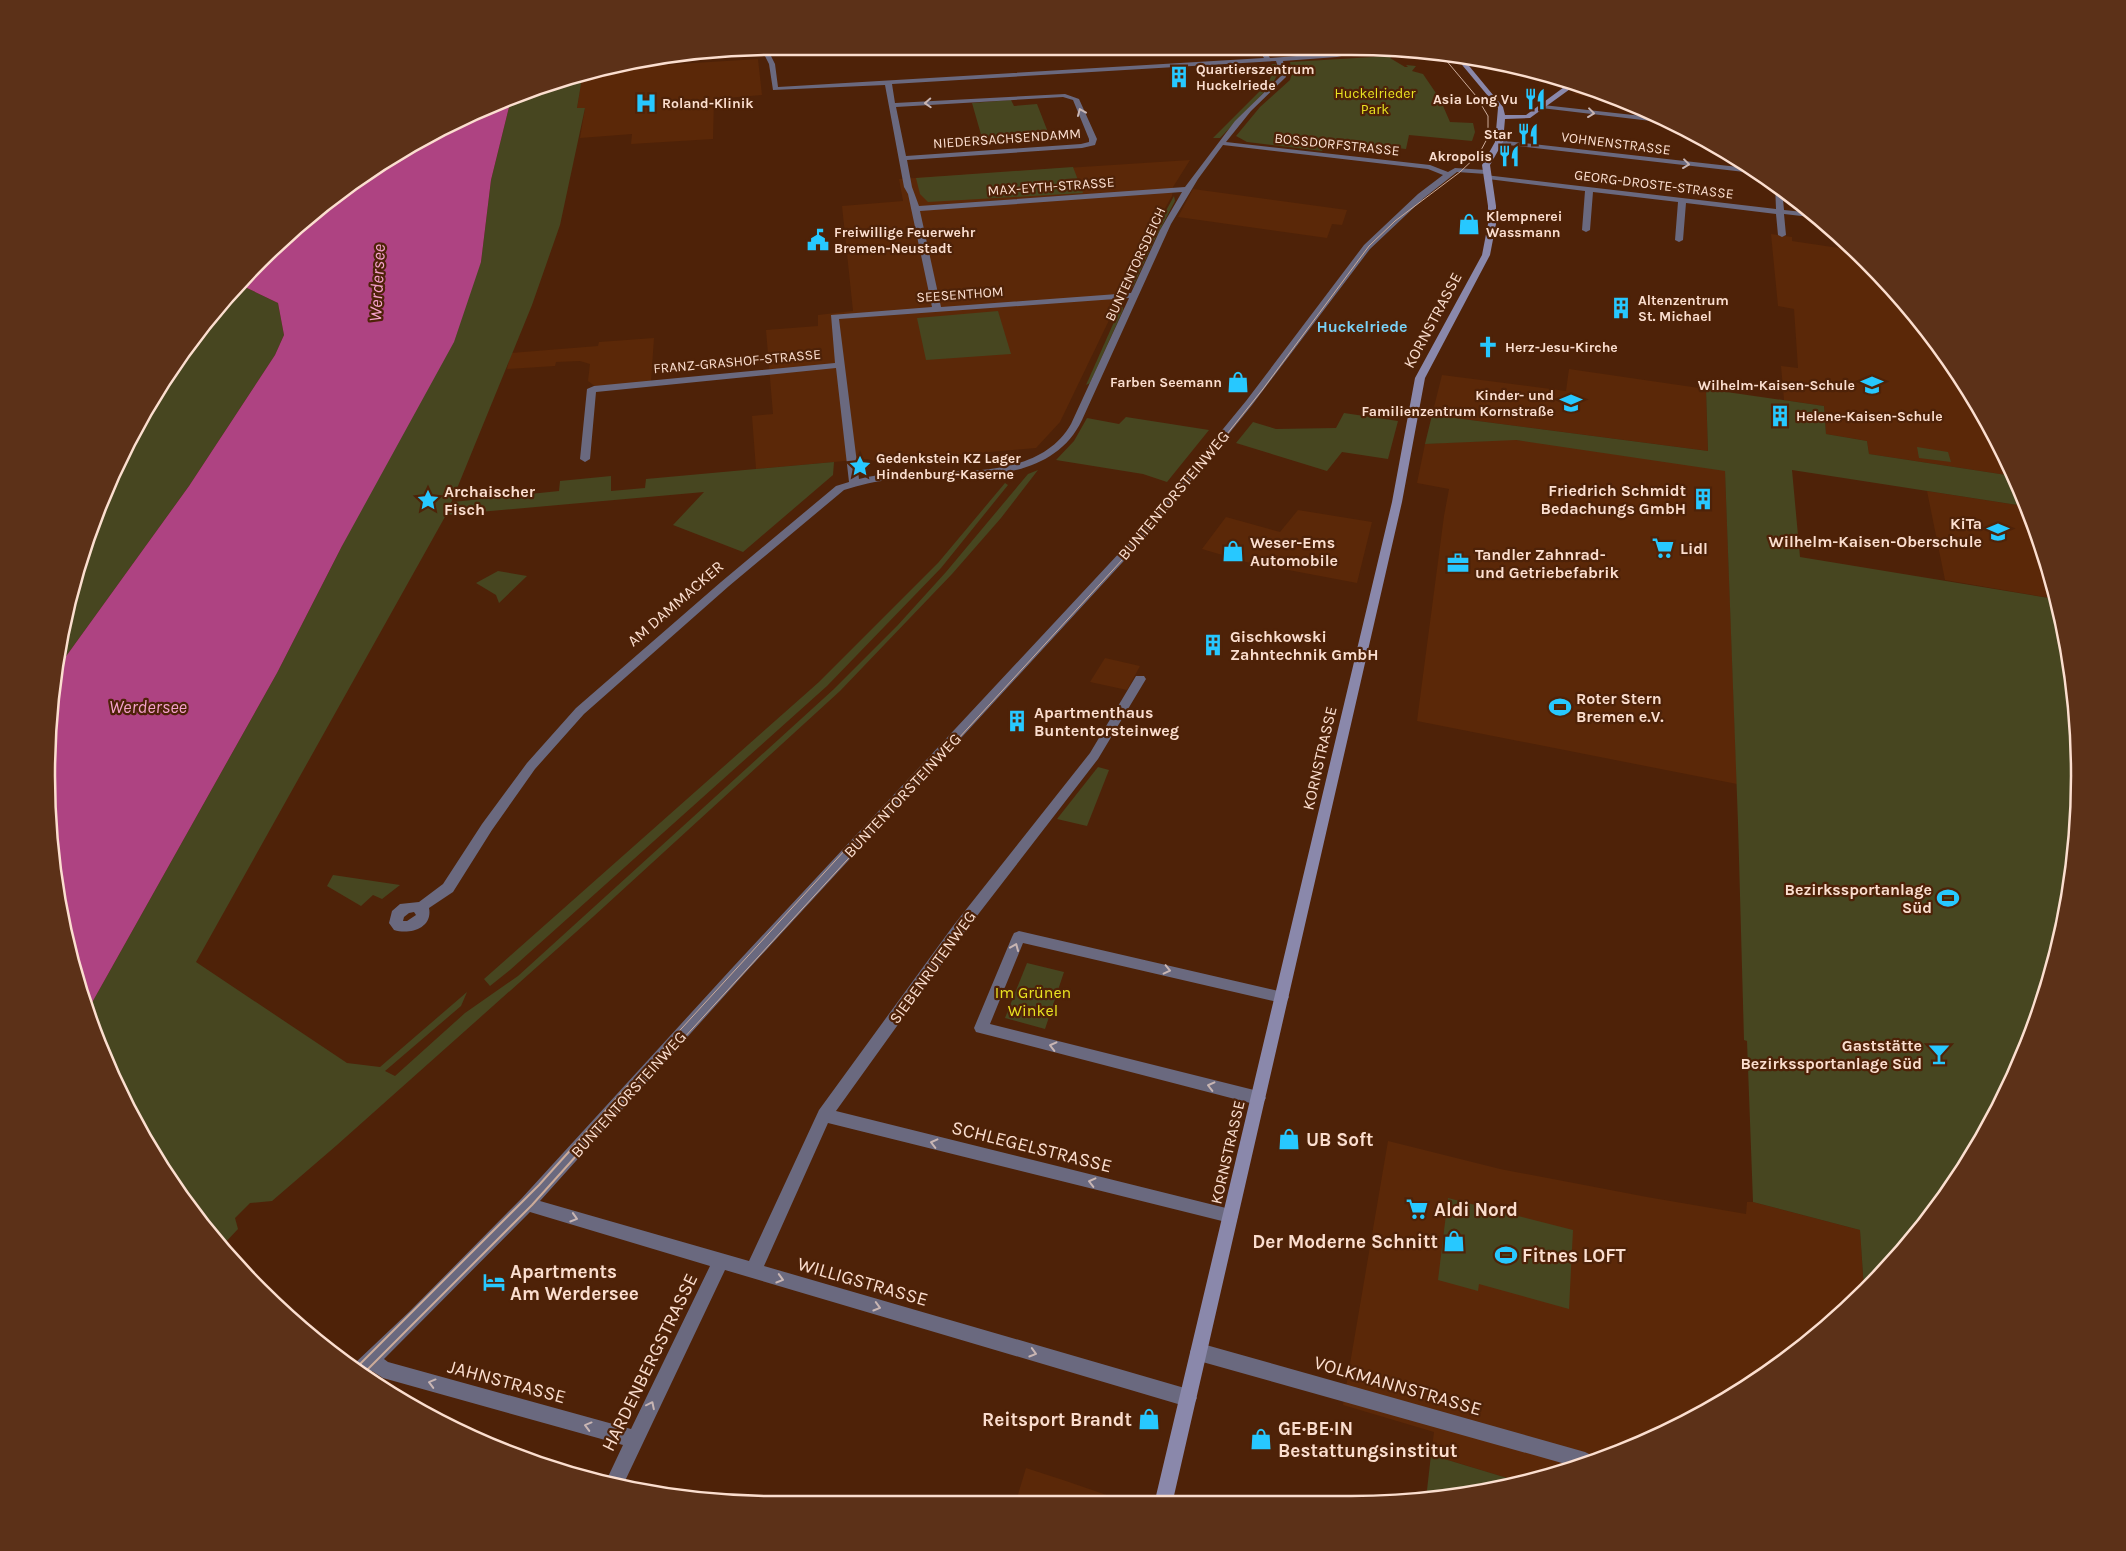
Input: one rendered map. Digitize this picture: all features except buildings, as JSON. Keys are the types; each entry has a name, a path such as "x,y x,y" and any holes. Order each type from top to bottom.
{"street":[{"path":"768,55 772,64 775,89 1337,55"},
{"path":"1265,55 1268,60"},
{"name":"BUNTENTORSDEICH","path":"1034,461 1056,448 1070,433 1104,366 1166,225 1188,189 1221,143 1248,111 1278,84 1284,76 1279,59"},
{"path":"1464,64 1500,107 1502,117 1522,118 1543,107 1567,89"},
{"path":"888,83 908,187 916,209 937,309"},
{"name":"NIEDERSACHSENDAMM","path":"893,105 1063,95 1076,99 1093,139 1092,143 1082,146 903,158"},
{"path":"1543,107 1646,119"},
{"name":"KORNSTRASSE","path":"1165,1496 1401,483 1420,378 1460,307 1486,255 1490,242 1492,206 1487,174 1489,156 1498,142 1502,117"},
{"name":"VOHNENSTRASSE","path":"1498,142 1741,170"},
{"name":"BOSSDORFSTRASSE","path":"1221,143 1430,167 1449,176"},
{"name":"BUNTENTORSTEINWEG","path":"1420,200 1421,196 1455,170 1471,170 1487,174"},
{"name":"BUNTENTORSTEINWEG","path":"365,1365 527,1204 739,970 1140,537 1255,395 1363,251 1388,225 1420,200 1439,192 1471,170"},
{"name":"GEORG-DROSTE-STRASSE","path":"1487,174 1589,189 1802,214"},
{"name":"MAX-EYTH-STRASSE","path":"916,209 1188,189"},
{"path":"1586,230 1589,189"},
{"path":"1779,197 1782,235"},
{"path":"1679,240 1682,200"},
{"name":"SEESENTHOM","path":"838,365 834,317 1134,295"},
{"name":"FRANZ-GRASHOF-STRASSE","path":"585,459 590,391 594,389 838,365 854,482"},
{"name":"AM DAMMACKER","path":"421,907 448,888 487,827 531,766 580,711 729,580 840,488 854,482 880,478 984,471 1012,467 1034,461"},
{"name":"SIEBENRUTENWEG","path":"753,1271 824,1115 958,930 1094,756 1140,679"},
{"path":"1258,1098 981,1028 1019,937 1282,997"},
{"name":"SCHLEGELSTRASSE","path":"824,1115 1230,1216"},
{"name":"WILLIGSTRASSE","path":"527,1204 1188,1398"},
{"name":"HARDENBERGSTRASSE","path":"617,1478 721,1262"},
{"name":"VOLKMANNSTRASSE","path":"1199,1352 1578,1459"},
{"name":"JAHNSTRASSE","path":"365,1365 635,1439"}],"shaded area":[{"name":"Roland-Klinik","path":"758,59 762,95 714,99 713,139 631,144 632,134 580,138 585,108 577,108 581,82 656,65"},
{"path":"1577,91 1593,97 1573,94"},
{"path":"1190,160 1173,187 1172,196 1151,233 1060,422 1036,448 879,462 867,459 756,469 752,416 773,414 766,330 818,326 818,315 853,311 842,206 903,201 899,179"},
{"path":"1193,189 1347,210 1342,225 1332,224 1327,238 1178,217"},
{"name":"Wilhelm-Kaisen-Schule","path":"1771,234 1792,237 1792,241 1839,248 1839,246 1892,300 1950,375 1974,415 2005,475 1869,454 1867,441 1826,434 1824,406 1784,400 1781,366 1798,368 1794,309 1778,306"},
{"path":"654,338 651,382 596,387 588,381 590,364 580,361 556,362 555,366 507,369 511,353 598,346 599,342"},
{"name":"Kinder- und Familienzentrum Kornstraße","path":"1569,369 1706,389 1708,451 1432,415 1442,375 1566,391"},
{"path":"1494,440 1545,443 1725,470 1737,784 1417,721 1449,489 1417,483 1425,444"},
{"path":"1927,491 2018,505 2033,544 2048,598 1945,580"},
{"path":"1298,510 1372,522 1357,583 1246,562 1202,549 1226,517 1280,532"},
{"path":"1105,658 1140,666 1127,690 1090,682"},
{"path":"1388,1141 1500,1169 1746,1214 1747,1202 1753,1202 1860,1230 1863,1281 1826,1317 1751,1375 1711,1399 1669,1422 1582,1458 1508,1478 1431,1455 1434,1432 1343,1405"},
{"path":"1026,1468 1110,1496 1018,1496"}],"green space":[{"name":"Huckelrieder Park","path":"1383,56 1391,57 1405,67 1408,67 1406,65 1416,66 1412,71 1423,74 1440,99 1450,122 1473,123 1475,132 1472,141 1409,135 1406,149 1327,140 1322,151 1247,142 1236,136 1260,107 1290,80 1292,73 1290,62"},
{"path":"1276,64 1278,68 1278,74 1272,84 1220,138 1213,138 1268,83 1273,73 1270,66"},
{"path":"581,82 577,108 585,108 560,225 532,305 449,508 453,502 559,491 560,481 611,476 611,491 645,488 646,479 834,462 833,475 743,552 673,525 704,492 446,515 196,962 347,1063 380,1067 467,992 461,1006 385,1071 395,1076 465,1013 518,976 834,689 897,626 946,572 1028,474 1038,470 1001,518 952,574 840,691 594,916 337,1145 272,1201 250,1203 235,1218 238,1229 226,1241 176,1176 152,1136 129,1094 92,1003 277,673 342,546 481,262 491,180 509,106 544,93"},
{"path":"1011,100 1014,106 1037,104 1051,140 984,145 972,103"},
{"path":"1073,167 1083,193 928,202 920,194 916,178"},
{"path":"1174,196 1175,201 1133,287 1127,291 1150,240"},
{"path":"246,287 278,303 284,335 275,355 189,486 65,658 80,589 93,544 129,457 176,375 204,337"},
{"path":"1122,304 1123,310 1090,383 1086,385"},
{"path":"998,311 1011,354 926,360 917,318"},
{"path":"1706,389 1824,406 1826,434 1867,441 1869,454 2005,475 2018,505 1792,470 1800,557 2048,598 2057,635 2065,681 2069,728 2071,776 2069,823 2065,870 2057,916 2033,1007 1997,1094 1950,1176 1892,1251 1863,1281 1860,1230 1753,1202 1747,1041 1744,1040 1725,471 1516,440 1425,444 1432,415 1708,451"},
{"path":"1344,413 1398,421 1388,459 1342,452 1327,471 1236,443 1253,422 1276,429 1336,428"},
{"path":"1126,417 1209,430 1167,482 1143,474 1056,460 1074,441 1087,418 1119,424"},
{"path":"1917,447 1948,452 1951,462 1919,458"},
{"path":"1005,483 1008,485 941,568 827,686 490,986 484,979 819,682 938,563"},
{"path":"498,571 527,576 499,603 496,595 476,583"},
{"path":"1098,767 1109,770 1087,826 1057,819"},
{"path":"333,875 400,885 382,899 373,895 361,906 327,886"},
{"name":"Im Grünen Winkel","path":"1027,963 1064,972 1045,1029 1005,1018"},
{"name":"Fitnes LOFT","path":"1448,1198 1573,1230 1569,1309 1479,1284 1478,1291 1438,1280"},
{"path":"1431,1455 1508,1478 1445,1490 1427,1492"}],"water":[{"name":"Werdersee","path":"509,106 491,180 481,262 454,342 342,546 277,673 92,1003 69,916 61,870 57,823 55,776 57,728 65,658 189,486 275,355 284,335 278,303 247,288 266,266 300,234 375,176 457,129"}],"tram line":[{"path":"638,1088 1156,523 1263,389 1369,246 1395,221 1460,172 1479,154 1488,137 1488,116 1476,96 1447,61"},
{"path":"627,1088 857,837"},
{"path":"360,1364 539,1185 628,1086"},
{"path":"368,1369 532,1205 639,1086"}],"place":[{"name":"Quartierszentrum Huckelriede","path":"1179,77"},
{"name":"Asia Long Vu","path":"1535,99"},
{"name":"Roland-Klinik","path":"646,103"},
{"name":"Star","path":"1528,134"},
{"name":"Akropolis","path":"1509,156"},
{"name":"Klempnerei Wassmann","path":"1469,224"},
{"name":"Freiwillige Feuerwehr Bremen-Neustadt","path":"818,240"},
{"name":"Altenzentrum St. Michael","path":"1621,308"},
{"name":"Herz-Jesu-Kirche","path":"1488,347"},
{"name":"Farben Seemann","path":"1238,382"},
{"name":"Wilhelm-Kaisen-Schule","path":"1872,385"},
{"name":"Kinder- und Familienzentrum Kornstraße","path":"1571,403"},
{"name":"Helene-Kaisen-Schule","path":"1780,416"},
{"name":"Gedenkstein KZ Lager Hindenburg-Kaserne","path":"860,466"},
{"name":"Friedrich Schmidt Bedachungs GmbH","path":"1703,499"},
{"name":"Archaischer Fisch","path":"428,500"},
{"name":"KiTa Wilhelm-Kaisen-Oberschule","path":"1998,532"},
{"name":"Lidl","path":"1663,548"},
{"name":"Weser-Ems Automobile","path":"1233,551"},
{"name":"Tandler Zahnrad- und Getriebefabrik","path":"1458,563"},
{"name":"Gischkowski Zahntechnik GmbH","path":"1213,645"},
{"name":"Roter Stern Bremen e.V.","path":"1560,707"},
{"name":"Apartmenthaus Buntentorsteinweg","path":"1017,721"},
{"name":"Bezirkssportanlage Süd","path":"1948,898"},
{"name":"Gaststätte Bezirkssportanlage Süd","path":"1939,1054"},
{"name":"UB Soft","path":"1289,1139"},
{"name":"Aldi Nord","path":"1417,1209"},
{"name":"Der Moderne Schnitt","path":"1454,1241"},
{"name":"Fitnes LOFT","path":"1506,1255"},
{"name":"Apartments Am Werdersee","path":"494,1282"},
{"name":"Reitsport Brandt","path":"1149,1419"},
{"name":"GE·BE·IN Bestattungsinstitut","path":"1261,1439"}],"district":[{"name":"Huckelriede","path":"1362,326"}]}
